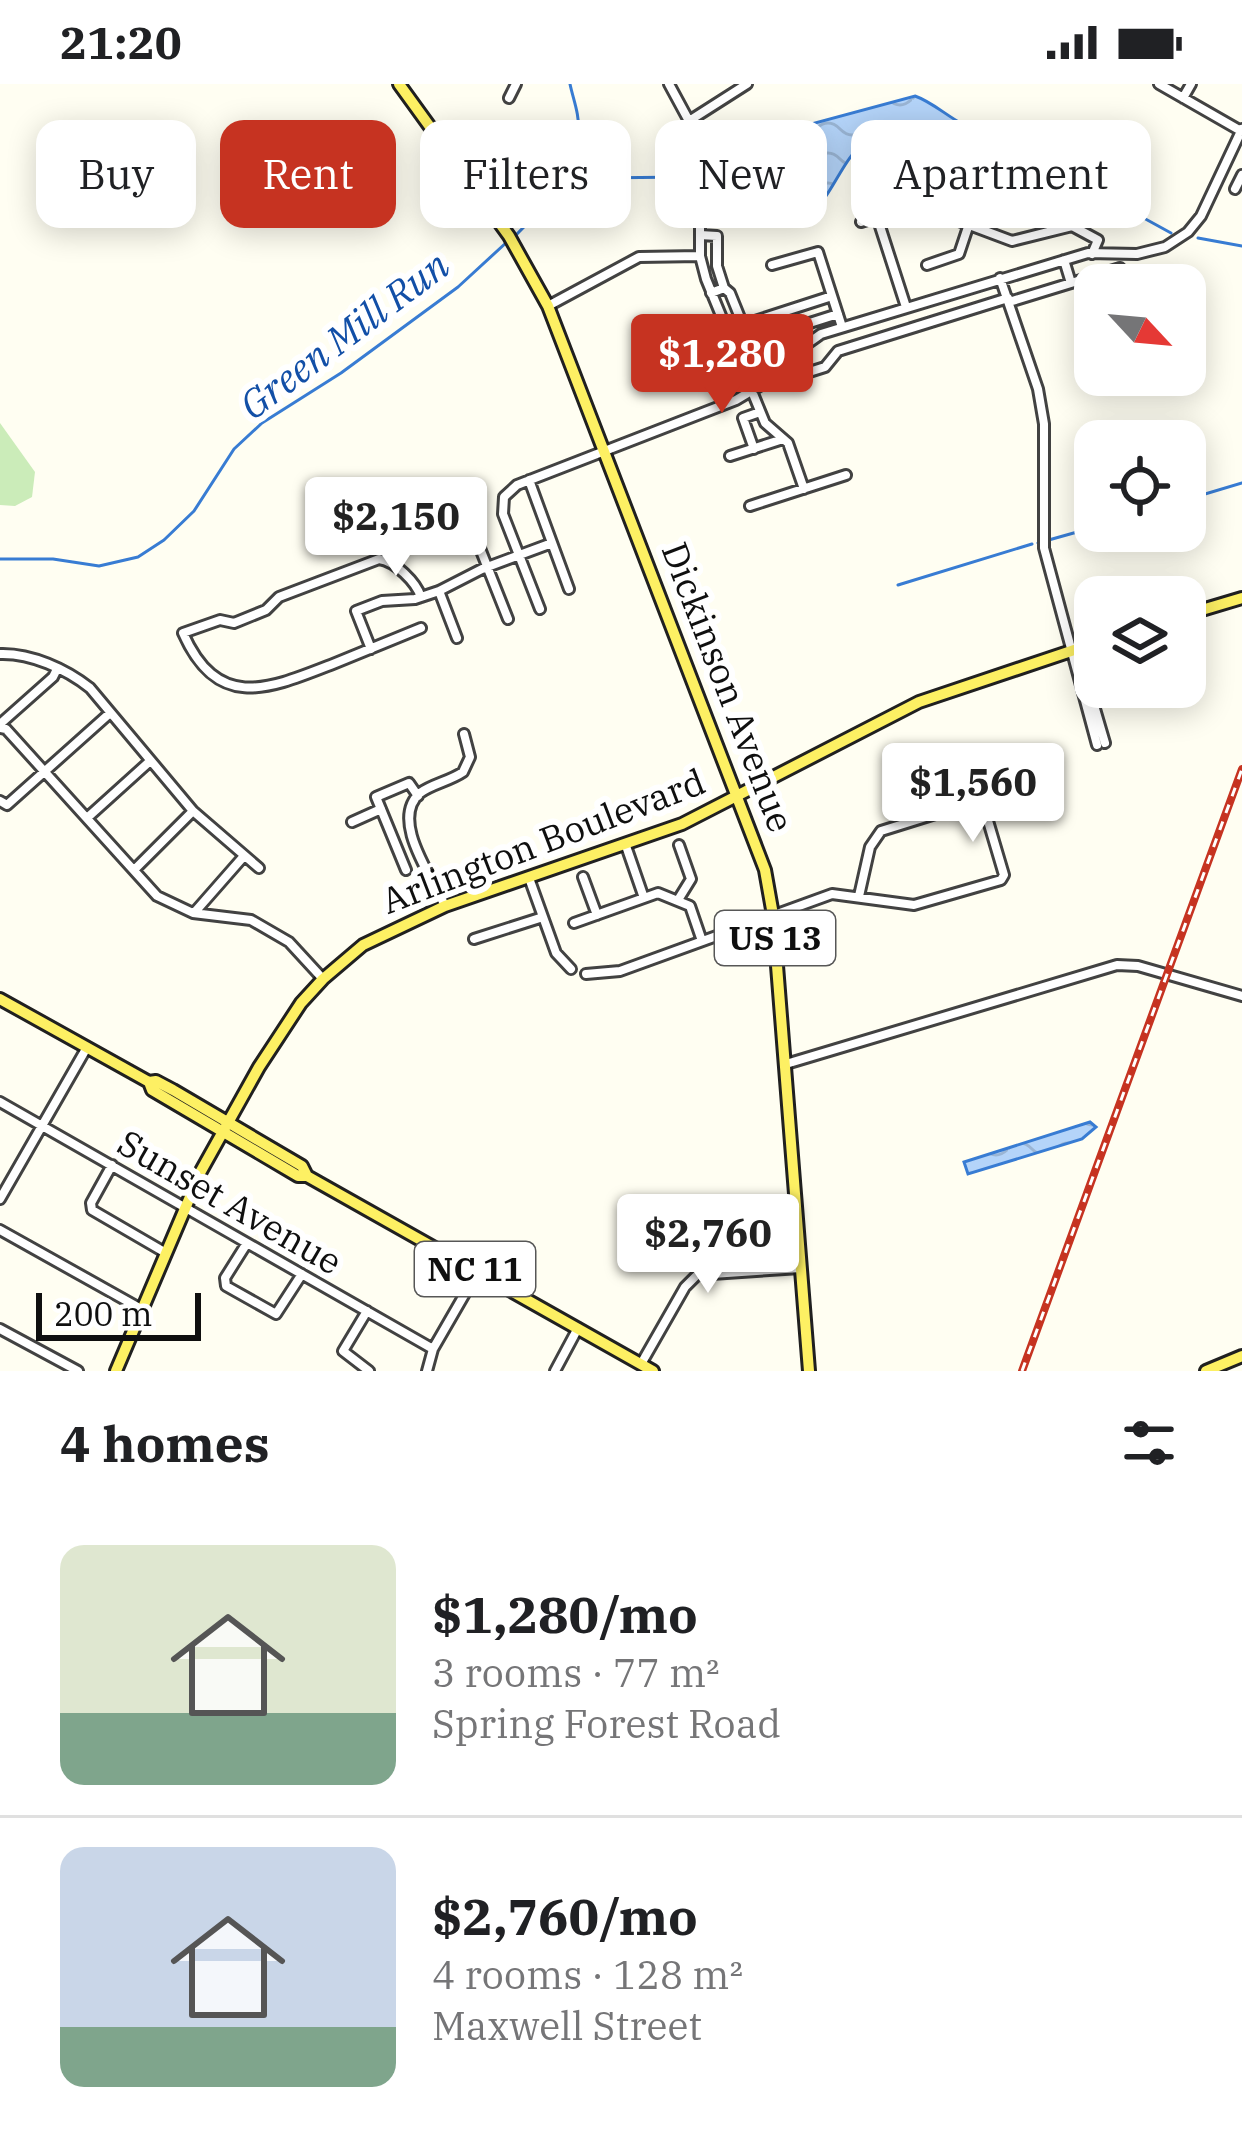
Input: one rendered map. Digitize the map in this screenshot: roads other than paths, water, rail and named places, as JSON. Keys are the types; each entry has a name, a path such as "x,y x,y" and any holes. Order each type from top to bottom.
{"main road":[{"name":"Dickinson Avenue","path":"399,84 509,236 548,306 765,870 773,915 809,1371"},
{"path":"1206,609 1242,598"},
{"name":"Arlington Boulevard","path":"116,1371 185,1208 226,1127 286,1025 322,979 389,930 626,846 739,798 919,702 1073,649"},
{"name":"NC 11","path":"0,999 149,1082 156,1081 226,1127 302,1166 307,1176 647,1368"},
{"path":"1206,1371 1242,1356"}],"street":[{"path":"509,98 516,84"},
{"path":"669,84 688,120"},
{"path":"691,120 747,84"},
{"path":"541,609 502,514 504,497 529,480 752,392 821,334 1064,260 1152,252 1178,241 1201,216 1242,131 1159,84"},
{"path":"1183,98 1191,84"},
{"path":"1235,189 1242,175"},
{"path":"700,228 700,256 711,292 765,423 793,452 804,489"},
{"path":"881,228 906,308"},
{"path":"927,265 959,254 968,228"},
{"path":"981,228 1018,241 1065,228"},
{"path":"1076,228 1097,240 1092,254"},
{"path":"700,235 717,236 717,266 749,340 838,314"},
{"path":"772,265 818,252 842,327"},
{"path":"548,306 639,257 700,256"},
{"path":"1064,260 1071,283"},
{"path":"1000,278 1041,406 1041,532 1073,661 1101,744"},
{"path":"778,373 787,379 825,367 838,351 1074,282"},
{"path":"711,292 724,288"},
{"path":"727,330 832,296"},
{"path":"882,315 888,335"},
{"path":"754,449 743,418 760,412"},
{"path":"730,456 783,439"},
{"path":"750,506 846,476"},
{"path":"529,480 569,589"},
{"path":"462,502 508,619"},
{"path":"370,649 356,611 382,601 440,592 552,542"},
{"path":"421,597 388,560 379,559 279,597 266,610 235,623 220,620 183,633 196,663 226,682 262,689 421,628"},
{"path":"440,592 457,638"},
{"path":"0,653 17,653 90,688 193,811 259,868"},
{"path":"57,669 0,726 158,896 194,913 251,920 289,942 322,979"},
{"path":"0,801 7,805 110,712"},
{"path":"445,907 410,835 408,819 418,796 463,772 470,758 464,734"},
{"path":"87,818 149,762"},
{"path":"406,870 376,797 409,783 418,796"},
{"path":"586,974 620,970 832,894 914,905 1003,879 981,801 881,831 870,847 859,896"},
{"path":"352,822 381,809"},
{"path":"134,870 193,811"},
{"path":"395,843 410,835"},
{"path":"678,900 691,879 679,845"},
{"path":"626,846 644,898"},
{"path":"194,913 244,856"},
{"path":"583,877 597,915"},
{"path":"529,878 556,953 571,969"},
{"path":"574,923 658,893 690,906 702,941"},
{"path":"474,939 543,917"},
{"path":"786,1064 1117,965 1150,969 1242,996"},
{"path":"0,1199 86,1048"},
{"name":"Sunset Avenue","path":"0,1102 433,1349"},
{"path":"112,1166 91,1203 92,1210 166,1253"},
{"path":"0,1230 142,1310"},
{"path":"247,1243 225,1278 226,1286 276,1314 302,1274"},
{"path":"647,1368 686,1287 697,1275 800,1268"},
{"path":"427,1371 433,1349 478,1271"},
{"path":"367,1311 344,1352 369,1371"},
{"path":"554,1371 578,1328"},
{"path":"0,1329 78,1371"}],"water":[{"path":"915,96 956,120 851,120 851,157 827,194 826,120"},
{"path":"1090,1122 1096,1127 1082,1139 968,1174 964,1162"}],"waterway":[{"name":"Green Mill Run","path":"516,235 547,201 571,161 578,125 570,84"},
{"path":"631,178 655,177"},
{"path":"1151,222 1171,233"},
{"path":"1198,238 1242,246"},
{"name":"Green Mill Run","path":"0,559 53,559 99,566 138,557 194,511 234,449 262,423 341,373 458,287 508,241"},
{"path":"1206,494 1242,483"},
{"path":"1038,543 1074,533"},
{"path":"898,585 1032,544"}],"railway":[{"path":"1022,1371 1242,769"}]}
